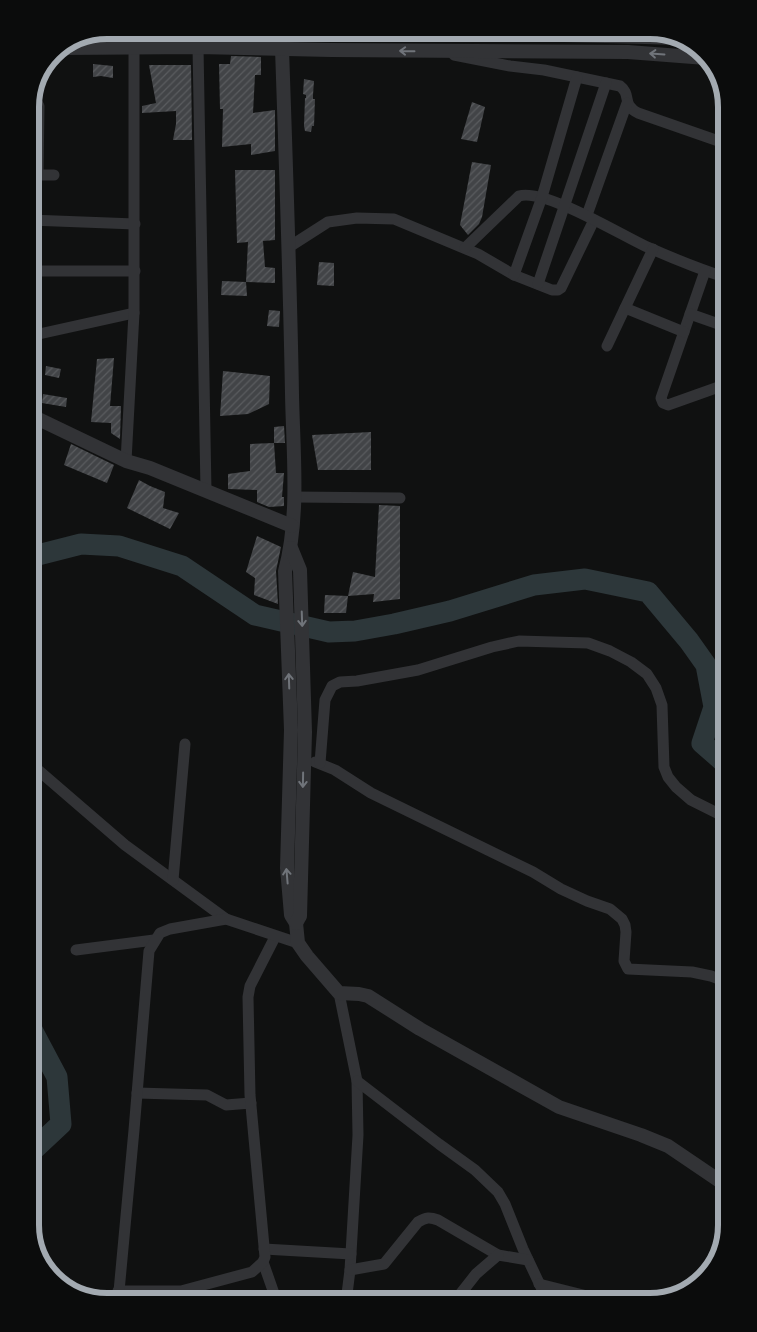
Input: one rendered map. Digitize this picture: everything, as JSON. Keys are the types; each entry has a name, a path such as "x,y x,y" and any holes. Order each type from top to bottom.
{"street":[{"path":"283,39 294,497 292,548 285,572 291,730 286,868 291,915 296,923 298,943 339,993 357,1081 358,1134 347,1293"},
{"path":"198,47 206,491"},
{"path":"73,48 198,47 628,52 696,57"},
{"path":"126,461 135,272 134,48"},
{"path":"440,51 495,64 544,70 620,86 624,89 630,109 718,141"},
{"path":"514,275 542,197 577,77"},
{"path":"538,284 606,83"},
{"path":"289,247 328,222 364,218 394,219 478,254 514,275 555,290 561,288 591,218 627,104"},
{"path":"39,175 54,175"},
{"path":"465,248 519,196 524,194 542,197 564,206 653,249 718,275"},
{"path":"39,220 135,224"},
{"path":"607,346 653,249"},
{"path":"39,271 135,272"},
{"path":"706,271 661,398 663,403 668,405 718,387"},
{"path":"625,308 684,332"},
{"path":"39,334 134,313"},
{"path":"690,314 718,325"},
{"path":"39,419 126,461 150,468 292,526"},
{"path":"294,497 400,498"},
{"path":"292,548 300,570 305,732 300,916 296,923"},
{"path":"320,763 325,700 332,686 340,682 357,681 418,670 492,647 519,641 588,643 610,651 631,662 647,674 656,688 662,705 664,767 668,777 691,800 718,814"},
{"path":"173,880 185,744"},
{"path":"303,760 320,763 335,770 371,793 533,872 560,889 610,909 617,914 624,924 626,932 624,961 628,969 692,972 718,979"},
{"path":"39,771 125,845 226,919 275,937 298,943"},
{"path":"118,1293 149,950 160,933 170,929 226,919"},
{"path":"274,1293 264,1262 250,1103 248,997 250,986 275,937"},
{"path":"76,950 154,940"},
{"path":"339,993 368,996 420,1029 559,1107 668,1146 718,1180"},
{"path":"357,1081 476,1170 498,1192 544,1293"},
{"path":"137,1093 207,1095 226,1105 250,1103"},
{"path":"350,1270 384,1264 418,1222 425,1217 431,1217 446,1224 498,1255 528,1260"},
{"path":"264,1249 351,1254"},
{"path":"461,1293 476,1274 498,1255"},
{"path":"156,1293 181,1291 252,1272 264,1262"},
{"path":"539,1284 575,1293"}],"building":[{"path":"231,56 261,57 261,75 255,75 253,113 275,110 275,151 251,155 251,144 222,147 223,109 220,109 219,64 230,64"},
{"path":"93,64 113,66 113,78 93,77"},
{"path":"149,65 191,65 192,140 173,140 176,111 142,113 142,106 156,103"},
{"path":"304,79 314,81 314,126 312,126 311,132 305,131 304,126 306,95 303,94"},
{"path":"472,102 485,107 477,142 461,139"},
{"path":"472,162 491,165 482,217 479,224 468,235 460,225"},
{"path":"235,170 275,170 275,240 263,241 265,267 275,268 275,283 246,282 248,242 237,243"},
{"path":"319,262 334,263 334,286 317,285"},
{"path":"222,281 246,282 247,296 221,295"},
{"path":"269,310 280,311 279,327 267,326"},
{"path":"114,358 110,406 121,406 120,439 111,433 111,423 91,422 97,359"},
{"path":"46,366 61,369 59,378 45,375"},
{"path":"223,371 270,376 269,404 248,414 220,416"},
{"path":"43,394 67,398 66,407 42,403"},
{"path":"284,426 285,443 274,443 274,427"},
{"path":"371,432 371,470 318,470 312,435"},
{"path":"274,443 276,473 284,473 282,497 284,497 284,506 269,507 257,502 257,490 228,489 228,474 250,471 250,444"},
{"path":"71,444 114,465 107,483 64,465"},
{"path":"139,480 165,492 163,508 179,513 170,529 127,508"},
{"path":"379,505 400,506 400,599 373,602 374,594 348,596 353,572 375,577"},
{"path":"257,536 281,547 276,571 278,604 254,595 255,578 246,572"},
{"path":"325,595 348,596 346,613 324,613"}],"waterway":[{"path":"39,555 81,544 119,546 182,566 255,615 329,632 355,631 394,624 450,611 534,585 585,579 648,592 689,641 706,665 714,707 702,743 718,757"},
{"path":"39,1043 57,1077 61,1124 39,1145"}]}
